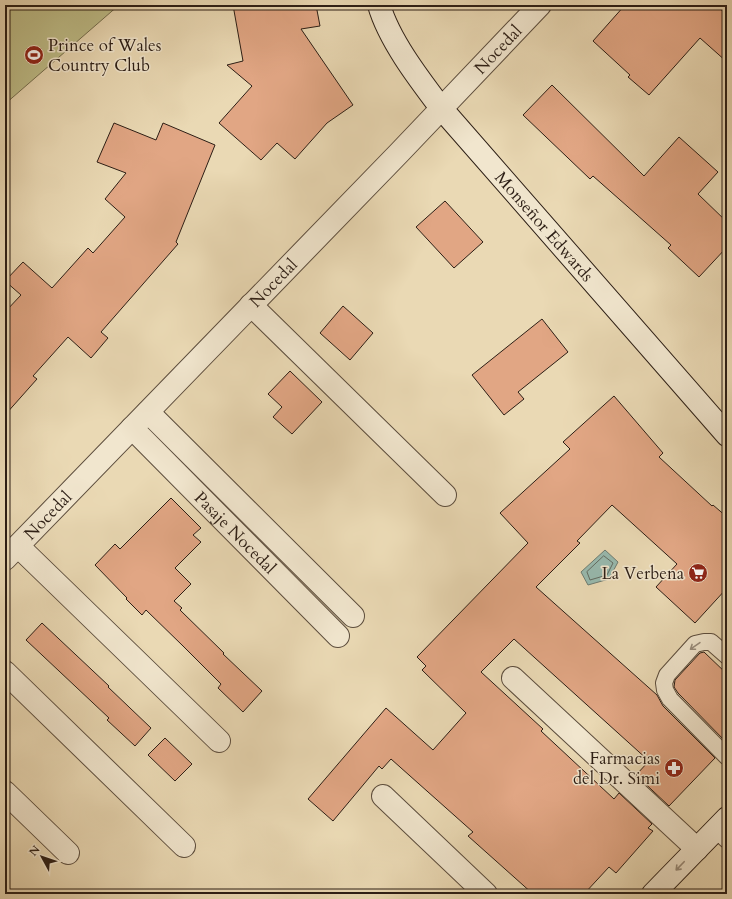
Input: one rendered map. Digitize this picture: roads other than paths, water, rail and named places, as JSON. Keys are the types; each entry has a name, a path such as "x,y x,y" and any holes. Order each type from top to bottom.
{"street":[{"name":"Monseñor Edwards","path":"379,5 381,14 399,47 418,77 441,108 727,435"},
{"name":"Nocedal","path":"11,552 251,306 540,5"},
{"path":"251,306 445,495"},
{"name":"Pasaje Nocedal","path":"148,412 353,616"},
{"name":"Pasaje Nocedal","path":"132,428 338,636"},
{"path":"11,552 219,741"},
{"path":"5,672 184,846"},
{"path":"513,678 697,849"},
{"path":"5,792 68,853"},
{"path":"383,796 486,894"},
{"path":"654,894 697,849 723,829"}],"lane":[{"path":"727,656 711,642 695,644 667,675 664,683 665,690 670,699 727,757"}],"water":[{"path":"605,550 618,562 609,579 588,585 581,572"}],"place":[{"name":"Prince of Wales Country Club","path":"34,55"},
{"name":"La Verbena","path":"698,573"},
{"name":"Farmacias del Dr. Simi","path":"674,768"}]}
